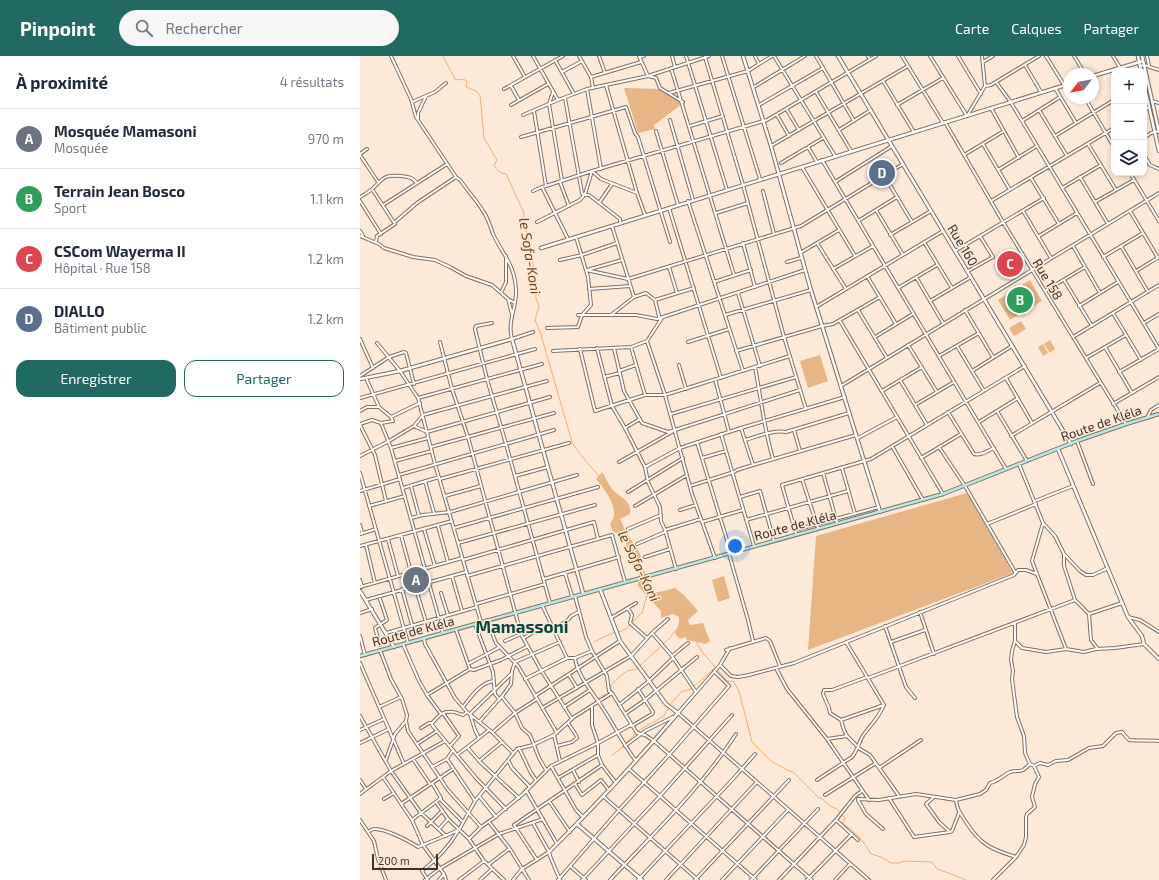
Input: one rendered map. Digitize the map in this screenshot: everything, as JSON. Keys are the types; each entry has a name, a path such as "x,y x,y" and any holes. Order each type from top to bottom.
{"main road":[{"name":"Route de Kléla","path":"360,656 943,494 1076,441 1159,414"}],"street":[{"path":"391,56 412,102 418,121 456,177 461,181 487,217 493,234 506,254 512,268 516,290 510,331 583,593"},
{"path":"513,56 525,77"},
{"path":"533,56 558,100"},
{"path":"504,89 563,56"},
{"path":"579,56 591,77 593,88"},
{"path":"599,56 605,73"},
{"path":"644,56 640,57 648,76 656,78 660,88 682,102"},
{"path":"672,56 675,67"},
{"path":"686,56 726,190"},
{"path":"523,115 587,89 648,76 709,56"},
{"path":"722,56 760,179"},
{"path":"743,56 754,87 816,307 880,512"},
{"path":"755,56 760,64"},
{"path":"669,93 748,71 773,56 834,156"},
{"path":"754,87 805,56"},
{"path":"816,56 854,121"},
{"name":"Rue 160","path":"838,56 1071,444"},
{"path":"868,56 870,60"},
{"path":"533,190 592,171 767,120 787,110 876,56"},
{"name":"Rue 158","path":"902,56 964,155 1126,424"},
{"path":"930,56 966,116"},
{"path":"958,56 981,94"},
{"path":"966,116 985,86 982,56"},
{"path":"983,62 993,56"},
{"path":"985,86 991,85 1039,56"},
{"path":"1046,56 1063,83"},
{"path":"1079,56 1074,57 1081,68"},
{"path":"1113,56 1120,68"},
{"path":"1138,56 1140,66 1149,66 1159,70"},
{"path":"1142,56 1159,132 1155,132 1147,136"},
{"path":"1147,56 1149,66"},
{"path":"1149,62 1151,56"},
{"path":"705,57 743,185 784,337 806,409"},
{"path":"555,60 574,94"},
{"path":"562,72 582,61"},
{"path":"1124,68 1143,61"},
{"path":"591,77 641,62"},
{"path":"1024,65 1041,92"},
{"path":"771,146 908,66"},
{"path":"671,68 690,126 734,275"},
{"path":"759,105 823,68"},
{"path":"1099,74 1111,72"},
{"path":"897,105 943,78"},
{"path":"883,81 914,132"},
{"path":"996,82 1022,120 1159,349 1120,372"},
{"path":"412,102 435,92 446,83"},
{"path":"512,105 548,84"},
{"path":"511,85 519,100"},
{"path":"606,85 612,111 645,215"},
{"path":"541,248 620,222 1063,85"},
{"path":"1055,88 1076,123"},
{"path":"587,89 601,169"},
{"path":"553,92 549,104 561,181 569,206"},
{"path":"816,92 851,151"},
{"path":"418,121 418,114 426,95"},
{"path":"565,98 582,193 584,195"},
{"path":"1022,120 1060,98"},
{"path":"1152,101 1159,103"},
{"path":"1055,136 1111,102"},
{"path":"1147,103 1157,136 1159,151"},
{"path":"1088,104 1111,142"},
{"path":"521,137 625,107 627,108 634,130 638,137 670,242"},
{"path":"990,108 1019,158"},
{"path":"787,110 799,130"},
{"path":"839,130 871,110"},
{"path":"1039,110 1067,156"},
{"path":"534,111 546,186"},
{"path":"777,115 789,136"},
{"path":"690,126 723,116"},
{"path":"670,120 693,200"},
{"path":"991,201 1111,130"},
{"path":"656,131 678,205"},
{"path":"964,155 1004,131"},
{"path":"781,163 823,138"},
{"path":"982,144 1010,190"},
{"path":"1088,144 1116,190"},
{"path":"835,182 892,146"},
{"path":"998,170 1037,146"},
{"path":"808,147 817,162"},
{"path":"367,149 360,155 378,182"},
{"path":"822,160 1006,470"},
{"path":"1147,160 1150,165 1159,169"},
{"path":"383,205 447,164"},
{"path":"586,270 628,279 801,226 903,164"},
{"path":"1062,188 1101,164"},
{"path":"802,167 855,256"},
{"path":"592,171 601,179 637,193"},
{"path":"537,222 580,200 584,195 592,171"},
{"path":"360,197 372,189 385,177 393,175 411,177 418,183"},
{"path":"884,175 912,222"},
{"path":"1132,176 1159,221"},
{"path":"376,242 377,236 394,226 395,222 417,203 456,177"},
{"path":"1080,177 1108,224"},
{"path":"1031,178 1059,224"},
{"path":"1095,202 1134,180"},
{"path":"599,203 612,184"},
{"path":"542,187 568,239"},
{"path":"372,189 395,222"},
{"path":"763,191 774,234"},
{"path":"841,386 1159,193"},
{"path":"584,195 589,195 620,219 620,222"},
{"path":"858,220 897,197"},
{"path":"955,251 1044,198"},
{"path":"360,201 380,234"},
{"path":"688,201 743,371"},
{"path":"716,213 748,203"},
{"path":"669,208 721,378"},
{"path":"876,210 903,255"},
{"path":"890,234 931,210"},
{"path":"1023,211 1051,258"},
{"path":"1130,211 1158,258 1136,271"},
{"path":"1038,236 1077,213"},
{"path":"611,225 634,297"},
{"path":"800,253 840,230"},
{"path":"816,307 943,231"},
{"path":"360,232 364,237"},
{"path":"1103,257 1143,233"},
{"path":"360,236 376,242 384,248 413,257 435,260 471,278 492,285 515,303"},
{"path":"547,328 578,327 582,315 591,305 586,270 576,236"},
{"path":"968,271 993,257 980,236"},
{"path":"924,242 952,288"},
{"path":"560,260 582,255 617,243"},
{"path":"743,243 755,287"},
{"path":"817,243 846,289"},
{"path":"1072,245 1100,293"},
{"path":"834,269 873,246"},
{"path":"1121,246 1148,292"},
{"path":"501,293 506,282 506,254"},
{"path":"787,262 802,258"},
{"path":"586,270 622,260"},
{"path":"898,288 937,264"},
{"path":"669,267 677,293"},
{"path":"1045,291 1085,267"},
{"path":"714,282 751,270"},
{"path":"578,315 636,315 653,320 660,319 805,270"},
{"path":"867,276 896,324"},
{"path":"916,277 943,323"},
{"path":"930,301 971,277"},
{"path":"1064,280 1092,326"},
{"path":"1079,306 1118,282"},
{"path":"589,289 630,286"},
{"path":"1073,337 1159,286"},
{"path":"655,300 694,288"},
{"path":"725,315 811,290"},
{"path":"553,350 631,346 647,341 660,319 655,300 646,293 634,297 611,315"},
{"path":"738,293 760,366"},
{"path":"736,351 833,324 880,297"},
{"path":"508,299 512,314"},
{"path":"858,310 887,358"},
{"path":"965,310 993,357"},
{"path":"1113,313 1141,360"},
{"path":"875,337 914,314"},
{"path":"1144,323 1159,314"},
{"path":"840,321 943,494"},
{"path":"492,323 475,327 479,348 550,603"},
{"path":"688,342 729,329"},
{"path":"360,377 366,378 410,368 533,332"},
{"path":"939,356 979,333"},
{"path":"1086,358 1126,335"},
{"path":"360,339 373,368"},
{"path":"647,341 665,395 690,486 715,558"},
{"path":"440,342 452,389 468,437 521,634 541,670 572,719"},
{"path":"377,343 400,370 420,403 435,464 481,622"},
{"path":"908,345 937,392"},
{"path":"631,346 645,395"},
{"path":"957,346 984,391"},
{"path":"972,371 1012,346"},
{"path":"1105,347 1132,393"},
{"path":"597,348 612,406 645,467 647,480 660,507 661,521 666,531 676,569"},
{"path":"614,348 624,392 642,423 668,432 800,390"},
{"path":"360,398 535,349"},
{"path":"580,349 595,411 645,395 665,395 790,356"},
{"path":"360,377 389,357 405,352 414,384"},
{"path":"418,398 542,364"},
{"path":"604,378 636,365"},
{"path":"679,365 686,388"},
{"path":"796,534 782,485 865,461 1025,366"},
{"path":"755,367 766,434 773,459"},
{"path":"882,391 922,367"},
{"path":"670,414 796,377"},
{"path":"1113,404 1159,377"},
{"path":"366,378 379,407 391,417 393,421 381,423 372,420 360,425 374,455 386,501"},
{"path":"1006,378 1033,424"},
{"path":"715,379 729,432"},
{"path":"900,380 927,425"},
{"path":"360,456 414,426 423,415 547,381"},
{"path":"915,405 954,382"},
{"path":"1011,436 1100,383"},
{"path":"414,426 427,432 550,397"},
{"path":"645,467 680,448 697,442 845,397"},
{"path":"978,422 1018,398"},
{"path":"391,417 420,403"},
{"path":"1147,418 1150,410 1159,405"},
{"path":"360,411 367,408 379,407"},
{"path":"997,411 1026,461"},
{"path":"948,412 974,454 982,454 994,448"},
{"path":"431,447 554,413"},
{"path":"745,440 778,431 786,432 794,430 849,413"},
{"path":"690,486 773,459 857,436 897,417"},
{"path":"625,428 640,419"},
{"path":"381,423 389,441 395,461 443,633"},
{"path":"741,428 753,465"},
{"path":"399,475 554,430"},
{"path":"619,462 675,430"},
{"path":"794,430 800,451"},
{"path":"721,434 754,546"},
{"path":"921,458 961,434"},
{"path":"391,448 428,438"},
{"path":"1076,441 1093,484"},
{"path":"697,442 720,517 753,641"},
{"path":"402,488 511,460 569,443"},
{"path":"892,446 923,500"},
{"path":"939,447 965,486 1016,572"},
{"path":"1058,449 1128,617 1142,636 1144,644 1159,659"},
{"path":"395,461 432,451"},
{"path":"702,458 726,451"},
{"path":"628,492 682,458"},
{"path":"1019,464 1043,523 1055,536 1064,554 1080,571 1086,575 1093,575 1108,568"},
{"path":"515,476 548,467"},
{"path":"842,468 855,514"},
{"path":"823,473 837,524"},
{"path":"360,475 408,643"},
{"path":"411,518 434,513 450,512 577,475"},
{"path":"635,506 687,475"},
{"path":"360,490 400,479"},
{"path":"802,479 818,528"},
{"path":"425,481 434,513"},
{"path":"411,486 419,516"},
{"path":"444,496 481,486"},
{"path":"987,524 1073,486"},
{"path":"454,528 598,488"},
{"path":"740,497 760,491 774,541"},
{"path":"746,520 848,491"},
{"path":"369,506 405,496"},
{"path":"680,510 696,504"},
{"path":"458,543 595,505"},
{"path":"795,530 879,507"},
{"path":"637,544 666,531 743,510"},
{"path":"628,529 661,515"},
{"path":"360,546 452,521"},
{"path":"360,580 361,587 594,522 598,539"},
{"path":"1043,523 1032,562 1066,649"},
{"path":"360,525 361,533 376,529"},
{"path":"438,526 448,562"},
{"path":"424,529 435,566"},
{"path":"401,535 411,572"},
{"path":"467,576 612,535 625,582"},
{"path":"388,539 398,576"},
{"path":"366,545 375,583"},
{"path":"645,557 670,549"},
{"path":"1064,554 1064,566 1076,600 1090,614 1091,640 1098,649"},
{"path":"544,579 619,557"},
{"path":"720,665 731,676 738,677 794,663 1014,575 1018,570 1026,570 1037,574"},
{"path":"366,600 466,572"},
{"path":"565,572 592,651 607,676 611,692 637,733 645,735 654,741 747,824 779,850 809,879 852,834"},
{"path":"407,574 410,587"},
{"path":"452,576 462,611"},
{"path":"386,633 462,611 545,584"},
{"path":"415,586 426,622"},
{"path":"402,589 412,625"},
{"path":"600,589 620,641 666,704 869,880"},
{"path":"360,591 394,647"},
{"path":"441,593 448,615"},
{"path":"379,596 387,620 375,628 380,645"},
{"path":"899,796 870,755 858,747 847,736 841,720 830,713 830,708 823,692 900,667 1076,600"},
{"path":"611,618 636,603"},
{"path":"1090,614 1122,603"},
{"path":"542,605 567,658"},
{"path":"628,608 632,615 630,623 647,638"},
{"path":"360,613 372,609"},
{"path":"554,629 579,611"},
{"path":"920,612 934,654"},
{"path":"1128,617 1140,620 1159,632"},
{"path":"542,708 631,656 652,633 668,619"},
{"path":"487,620 496,643 518,666 556,734 560,761"},
{"path":"994,880 1016,857 1024,845 1026,837 1026,817 1035,807 1032,797 1035,784 1039,777 1034,766 1030,764 1025,753 1024,736 1017,717 1011,660 1015,641 1015,623"},
{"path":"475,624 493,672 495,694 515,713 522,728 530,736 539,758 546,770"},
{"path":"885,626 906,687 915,698"},
{"path":"524,638 540,628"},
{"path":"456,630 470,669"},
{"path":"891,642 926,630"},
{"path":"652,633 663,644 682,669 696,692"},
{"path":"505,641 521,634"},
{"path":"360,636 365,655"},
{"path":"726,650 766,638 770,640 780,666"},
{"path":"424,639 425,644 446,683 462,707 492,732 513,753"},
{"path":"535,696 620,641"},
{"path":"1015,641 1022,648 1046,652 1066,649 1084,652 1144,644"},
{"path":"479,722 511,684 515,662 560,642"},
{"path":"846,642 884,705"},
{"path":"619,705 649,681 688,643"},
{"path":"403,644 426,695 459,736 450,746"},
{"path":"426,695 470,669 474,670 490,664 528,646"},
{"path":"468,664 500,647"},
{"path":"514,880 522,869 549,852 610,790 720,665 730,648"},
{"path":"380,650 391,679 401,697 407,715 406,722 408,731 448,790 481,827"},
{"path":"525,679 567,658 576,658 592,651"},
{"path":"625,714 645,700 697,657"},
{"path":"576,658 578,669 590,690 598,700 624,745 636,761"},
{"path":"360,663 404,764"},
{"path":"776,668 787,689 827,739 869,800"},
{"path":"533,823 549,852 559,879 729,686 714,671"},
{"path":"470,714 512,673"},
{"path":"568,675 577,688"},
{"path":"462,707 479,688 487,682 493,681"},
{"path":"469,839 481,827 519,798 551,766 598,743 653,713 638,689"},
{"path":"564,707 590,690"},
{"path":"543,819 499,834 439,868 427,880 422,871 452,842 475,801 513,753 519,748 534,745 556,734 572,719 592,707 598,700 611,692"},
{"path":"379,707 401,697"},
{"path":"492,732 515,713 537,699"},
{"path":"841,720 884,705"},
{"path":"817,780 852,757 863,735 872,726 884,705"},
{"path":"592,707 592,725 598,743 598,755 602,765 616,783"},
{"path":"421,728 429,723 432,723 442,714 454,712 462,715 467,712"},
{"path":"470,714 479,738"},
{"path":"570,866 584,879 732,715"},
{"path":"360,716 391,771 410,798 421,813 446,836"},
{"path":"624,745 645,731 674,717"},
{"path":"360,730 384,719"},
{"path":"385,761 395,734 406,722"},
{"path":"432,723 445,741 486,789 506,808"},
{"path":"557,746 572,742 577,738 576,734 568,723"},
{"path":"360,743 389,729"},
{"path":"457,755 489,730"},
{"path":"417,744 437,731"},
{"path":"1034,766 1040,763 1048,765 1056,761 1068,760 1089,748 1104,746 1116,734 1122,732 1129,740 1136,741 1147,739 1159,741"},
{"path":"610,880 700,782 724,753 736,734"},
{"path":"827,739 847,736"},
{"path":"879,768 920,740"},
{"path":"360,794 391,771 445,741"},
{"path":"479,761 502,742"},
{"path":"467,747 479,761 519,798"},
{"path":"519,748 536,780"},
{"path":"432,767 447,759 453,750"},
{"path":"577,824 640,879 755,754"},
{"path":"558,778 598,755"},
{"path":"413,759 431,783 441,798 440,799 463,822"},
{"path":"447,759 475,801"},
{"path":"508,760 512,768 530,787"},
{"path":"824,795 876,763"},
{"path":"858,799 869,800 916,794 956,800 980,794 986,790 990,783 998,781 1009,772 1023,771 1030,764"},
{"path":"537,860 514,825 566,791 602,765"},
{"path":"551,766 576,810 583,817"},
{"path":"401,804 453,769"},
{"path":"629,769 752,879 756,880"},
{"path":"572,770 579,782"},
{"path":"383,777 412,820 423,845 444,874 446,880"},
{"path":"360,780 366,789"},
{"path":"575,784 582,795 601,780 610,790"},
{"path":"603,796 696,879 789,780"},
{"path":"666,880 756,783"},
{"path":"526,790 557,844"},
{"path":"779,880 841,815 855,796 862,791"},
{"path":"384,799 394,793"},
{"path":"479,796 496,817"},
{"path":"855,796 866,814 882,829"},
{"path":"934,797 926,804 939,822 950,832"},
{"path":"889,798 914,837 952,831 959,813"},
{"path":"412,820 440,799"},
{"path":"956,800 959,813 974,835 999,852 1016,857"},
{"path":"549,801 570,832"},
{"path":"436,802 448,819 469,839 484,861 504,880"},
{"path":"752,879 818,809"},
{"path":"722,880 788,810"},
{"path":"427,826 442,811"},
{"path":"439,829 448,819"},
{"path":"360,820 374,841 378,859 386,880"},
{"path":"836,820 858,840"},
{"path":"489,822 510,849 529,880"},
{"path":"368,832 374,829 382,830 406,840 418,847 458,830"},
{"path":"488,865 510,849"},
{"path":"460,880 484,861"},
{"path":"835,880 850,864"},
{"path":"480,880 492,869"},
{"path":"439,880 444,874"}],"shaded area":[{"path":"624,88 660,89 682,102 682,104 654,125 655,129 638,133"},
{"path":"1030,280 1042,301 1010,320 998,300"},
{"path":"1021,321 1026,329 1014,336 1009,328"},
{"path":"1050,340 1055,349 1050,353 1044,344"},
{"path":"1043,344 1048,353 1043,356 1038,347"},
{"path":"820,355 828,381 808,388 800,361"},
{"path":"602,472 612,489 629,505 630,514 620,519 626,532 639,552 642,559 642,567 655,593 675,588 684,595 698,611 688,620 690,625 703,623 710,641 706,644 687,640 685,637 680,639 675,634 679,623 679,617 673,614 661,618 661,611 638,586 639,573 623,534 613,532 610,524 614,517 613,506 605,491 596,479"},
{"path":"967,493 1013,573 808,650 816,536"},
{"path":"724,576 730,598 718,602 712,580"}],"waterway":[{"name":"le Sofa-Koni","path":"443,56 455,79 463,79 467,81 466,87 476,91 480,95 484,138 497,160 494,165 496,169 506,174 524,213 523,221 533,263 536,299 539,306 535,320 541,335 572,442 604,482 612,496 618,511 620,532 625,536 635,551 642,576"},
{"name":"le Sofa-Koni","path":"643,579 649,594 656,604 668,614 676,609 680,611 685,625 697,634 697,644 703,653 727,681 734,682 739,691 752,742 771,761 793,772 819,798 837,809 845,818 843,824 859,837 871,854 881,857 891,863 899,863 904,861 932,862 937,869 966,880"},
{"path":"618,632 626,629 642,613 647,595 650,594"},
{"path":"595,703 600,697 607,695 611,691 611,685 623,674 627,671 636,669 668,640 675,631 684,625"},
{"path":"593,642 615,632"},
{"path":"670,705 681,692 691,689 716,667"},
{"path":"638,731 664,716 668,709"},
{"path":"612,755 635,734"}],"place":[{"name":"DIALLO","path":"882,173"},
{"name":"CSCom Wayerma II","path":"1010,264"},
{"name":"Terrain Jean Bosco","path":"1020,300"},
{"name":"Mosquée Mamasoni","path":"416,580"}],"district":[{"name":"Mamassoni","path":"522,627"}]}
